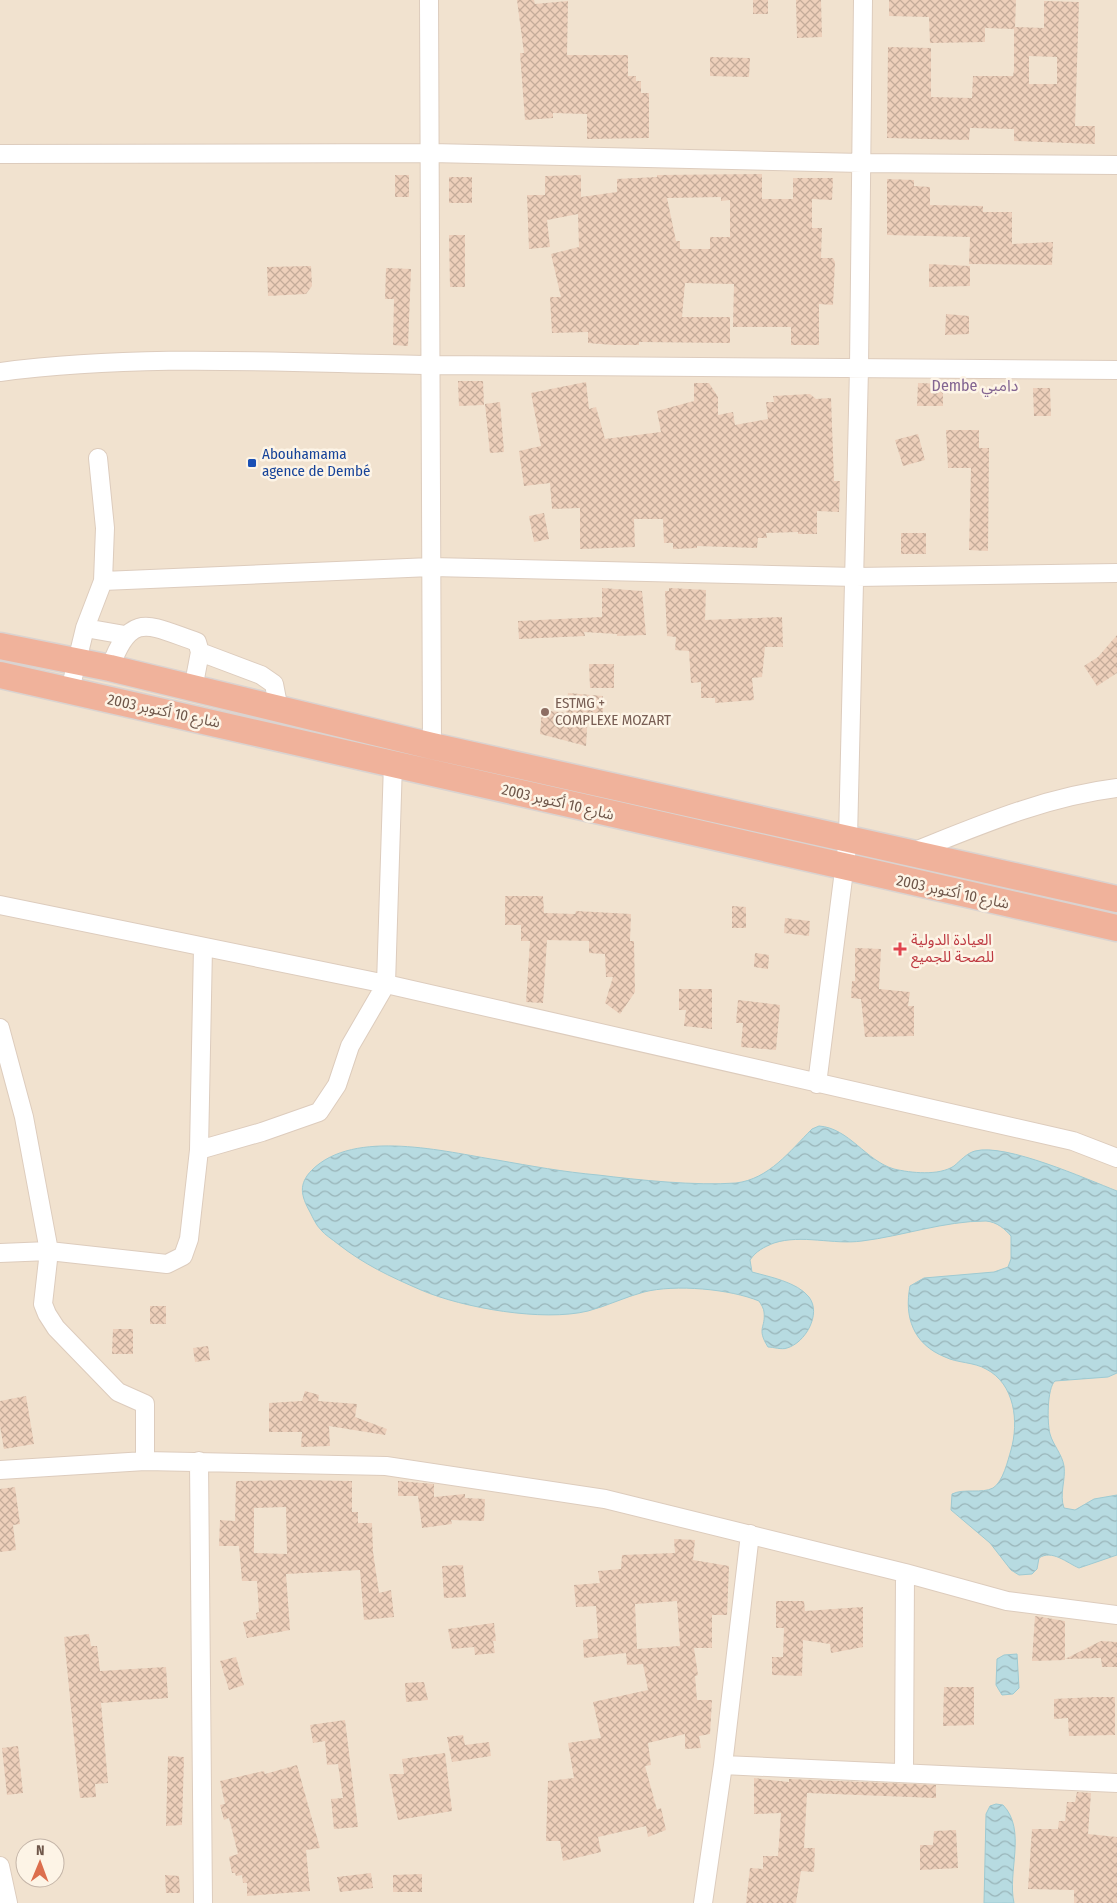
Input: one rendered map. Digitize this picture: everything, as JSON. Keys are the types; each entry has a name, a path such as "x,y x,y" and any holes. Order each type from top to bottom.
{"highway":[{"name":"شارع 10 أكتوبر 2003","path":"0,646 110,668 432,746 1117,899"},
{"name":"شارع 10 أكتوبر 2003","path":"0,674 843,868 1117,928"}],"street":[{"path":"429,0 432,746"},
{"path":"817,1084 848,839 856,577 863,0"},
{"path":"0,154 431,153 1117,165"},
{"path":"0,372 100,363 215,359 429,364 1117,370"},
{"path":"70,690 85,628 103,581 105,528 98,458"},
{"path":"103,581 431,567 856,577 1117,573"},
{"path":"110,668 118,645 125,635 138,628 151,626 197,642 200,652 193,688"},
{"path":"85,628 125,635"},
{"path":"200,652 261,674 274,684 279,710"},
{"path":"199,1150 262,1132 320,1112 337,1085 350,1046 386,984 393,763"},
{"path":"910,853 1004,815 1050,800 1117,788"},
{"path":"0,905 386,984 1073,1141 1117,1158"},
{"path":"0,1253 49,1251 167,1264 183,1256 189,1239 199,1150 203,947"},
{"path":"0,1028 24,1117 49,1251 43,1304 56,1328 118,1392 145,1404 145,1460"},
{"path":"0,1470 145,1460 386,1466 605,1499 904,1573 1007,1601 1117,1615"},
{"path":"199,1462 203,1903"},
{"path":"703,1903 723,1765 750,1534"},
{"path":"904,1573 904,1772"},
{"path":"723,1765 1117,1783"},
{"path":"0,1866 8,1903"}],"shaded area":[{"path":"0,0 1117,0 1117,1903 0,1903"}],"water":[{"path":"819,1126 839,1132 875,1159 894,1169 908,1172 941,1171 954,1166 972,1152 989,1150 1025,1157 1117,1191 1117,1373 1108,1377 1055,1381 1050,1391 1048,1422 1050,1434 1064,1466 1062,1498 1064,1508 1075,1510 1094,1499 1117,1495 1117,1555 1079,1568 1054,1556 1044,1556 1039,1558 1037,1569 1032,1574 1019,1575 1011,1570 990,1543 951,1510 952,1494 962,1491 989,1490 1000,1481 1007,1465 1015,1428 1012,1405 1009,1394 1003,1384 986,1369 945,1357 925,1345 913,1328 908,1308 908,1297 910,1286 924,1278 994,1272 1008,1267 1011,1259 1011,1236 997,1224 986,1221 955,1223 877,1239 851,1242 807,1239 785,1240 764,1248 750,1260 752,1272 798,1287 809,1297 813,1304 814,1311 810,1327 794,1345 783,1349 768,1347 764,1341 762,1332 764,1311 759,1301 733,1293 671,1288 644,1292 588,1311 549,1315 503,1311 438,1297 378,1270 324,1234 307,1206 302,1190 305,1180 312,1170 330,1157 351,1150 376,1146 401,1146 452,1152 560,1171 631,1179 685,1183 736,1183 759,1176 769,1170 787,1155 812,1129"},
{"path":"1017,1654 1019,1688 1013,1694 1002,1695 996,1685 997,1659 1004,1655"},
{"path":"996,1804 1003,1805 1010,1815 1014,1826 1014,1903 984,1903 986,1814 990,1806"}],"building":[{"path":"517,0 534,0 535,4 568,1 567,55 628,55 628,76 636,76 636,81 641,81 641,93 649,93 649,138 587,139 587,114 553,113 553,118 525,120 520,53 524,53"},
{"path":"753,0 768,0 768,14 753,14"},
{"path":"796,0 821,0 822,37 797,38"},
{"path":"889,0 1016,0 1015,27 1044,28 1044,1 1079,2 1075,126 1095,126 1095,144 1014,141 1014,129 970,128 969,140 887,138 888,47 931,48 931,97 972,98 973,76 1013,76 1014,70 1014,29 985,28 985,42 930,43 929,17 889,16","holes":["1029,56 1057,57 1057,84 1029,84"]},
{"path":"710,57 750,58 749,77 710,76"},
{"path":"762,174 762,199 793,199 793,178 833,178 832,200 812,199 812,228 822,228 821,258 833,258 835,262 833,305 819,304 819,345 791,345 791,327 733,327 734,284 685,283 682,317 730,317 730,343 639,342 639,345 613,345 588,343 588,332 552,333 550,297 561,297 551,254 579,247 578,214 547,220 550,247 529,249 527,195 545,195 545,176 581,175 581,197 617,192 617,179 657,177 657,175","holes":["721,197 721,201 730,200 730,237 710,237 710,249 680,249 680,241 676,241 667,198"]},
{"path":"395,175 409,175 409,197 395,197"},
{"path":"449,177 472,177 472,203 449,203"},
{"path":"887,179 914,180 914,186 930,187 930,205 983,206 983,212 1012,212 1012,244 1053,242 1052,265 969,264 970,237 887,235"},
{"path":"449,235 465,235 465,287 450,287"},
{"path":"929,264 970,266 970,286 929,287"},
{"path":"311,266 312,286 306,294 268,296 267,267"},
{"path":"386,268 411,269 408,346 393,345 394,299 385,299"},
{"path":"946,314 969,316 969,334 945,335"},
{"path":"458,381 483,381 484,405 459,406"},
{"path":"586,382 589,409 596,407 605,439 661,432 657,411 694,401 694,383 709,383 718,397 718,415 733,412 735,425 768,419 766,402 774,402 773,396 810,394 816,399 831,398 834,481 840,481 839,512 817,511 817,534 798,534 798,532 766,533 767,538 758,538 757,548 697,546 697,548 673,549 673,543 664,543 663,519 634,519 635,547 580,549 580,508 552,509 550,483 524,486 519,451 541,446 531,393"},
{"path":"918,383 943,384 943,406 917,406"},
{"path":"1033,388 1050,388 1051,416 1034,416"},
{"path":"500,402 504,452 490,453 485,404"},
{"path":"946,430 979,430 979,448 989,448 988,551 969,550 971,468 948,468"},
{"path":"918,434 925,460 903,466 895,440"},
{"path":"544,513 549,539 534,542 529,516"},
{"path":"901,533 926,533 926,554 901,554"},
{"path":"602,588 642,591 646,635 617,636 617,634 584,632 585,636 519,639 518,621 602,617"},
{"path":"669,588 706,590 705,620 782,617 783,647 765,647 762,677 752,678 754,700 715,703 715,698 701,698 701,682 691,683 689,651 675,650 676,637 667,636 665,591 669,591"},
{"path":"1117,635 1117,673 1097,686 1084,666 1098,657"},
{"path":"589,664 614,664 614,688 590,688"},
{"path":"568,693 603,696 603,713 588,713 586,746 540,734 542,710 566,713"},
{"path":"505,896 543,896 544,913 575,914 576,911 631,914 630,941 634,941 635,992 620,1014 605,1003 613,977 606,977 605,954 589,953 589,941 547,940 543,1003 526,1002 530,941 521,941 521,925 505,925"},
{"path":"732,906 746,907 746,928 732,928"},
{"path":"785,918 810,921 809,936 784,933"},
{"path":"855,948 881,949 879,989 910,992 908,1006 914,1006 914,1036 865,1037 861,999 851,998 852,981 855,981"},
{"path":"755,953 769,955 768,969 754,967"},
{"path":"679,989 712,989 712,1029 684,1026 686,1010 679,1010"},
{"path":"738,1000 780,1005 776,1050 741,1047 743,1023 736,1023"},
{"path":"150,1306 166,1306 166,1324 150,1324"},
{"path":"113,1329 133,1329 133,1354 112,1354"},
{"path":"208,1346 210,1360 195,1362 193,1348"},
{"path":"305,1391 319,1395 318,1401 357,1404 355,1417 387,1429 385,1435 329,1426 330,1446 301,1447 302,1432 269,1432 269,1403 302,1401"},
{"path":"26,1396 34,1444 4,1449 0,1426 0,1401"},
{"path":"236,1481 352,1481 352,1512 358,1512 358,1523 372,1523 373,1552 379,1593 391,1590 394,1617 364,1620 360,1570 286,1574 290,1630 247,1638 243,1622 257,1619 256,1613 259,1612 257,1581 242,1581 239,1546 219,1546 220,1520 235,1521","holes":["286,1507 287,1554 254,1553 254,1508"]},
{"path":"398,1481 434,1484 434,1497 465,1494 465,1498 485,1499 484,1521 451,1520 452,1524 422,1528 418,1496 398,1496"},
{"path":"15,1487 20,1524 13,1525 16,1550 0,1552 0,1489"},
{"path":"674,1539 695,1540 693,1560 729,1566 727,1615 712,1615 712,1648 694,1648 698,1675 695,1676 697,1700 712,1700 710,1734 699,1736 701,1748 685,1749 685,1734 648,1743 651,1765 645,1766 657,1810 661,1808 666,1830 648,1837 646,1826 598,1837 601,1852 563,1861 560,1841 546,1841 548,1781 574,1778 568,1743 601,1738 593,1702 648,1690 643,1664 627,1665 626,1653 584,1658 583,1640 598,1638 596,1606 576,1607 574,1585 600,1583 598,1571 621,1569 622,1555 675,1553","holes":["677,1601 680,1646 637,1649 635,1604"]},
{"path":"463,1565 466,1597 444,1598 442,1566"},
{"path":"776,1601 804,1601 805,1611 863,1607 863,1647 831,1653 830,1644 803,1640 802,1676 772,1675 772,1657 783,1657 784,1628 776,1628"},
{"path":"1035,1616 1065,1621 1065,1660 1032,1661"},
{"path":"494,1623 496,1641 493,1641 495,1653 475,1655 474,1647 452,1649 448,1629"},
{"path":"89,1634 91,1646 97,1646 100,1671 166,1667 168,1698 101,1703 108,1783 95,1784 96,1797 80,1798 64,1637"},
{"path":"1101,1641 1117,1642 1117,1667 1102,1667 1101,1658 1065,1659"},
{"path":"236,1657 244,1685 229,1690 220,1661"},
{"path":"424,1682 428,1700 406,1702 405,1683"},
{"path":"944,1687 974,1687 974,1725 943,1726"},
{"path":"1115,1697 1115,1735 1069,1736 1068,1718 1054,1719 1054,1699"},
{"path":"345,1720 358,1827 334,1829 331,1799 343,1798 338,1764 327,1765 325,1741 313,1743 310,1725"},
{"path":"463,1735 465,1745 489,1742 491,1756 452,1762 447,1737"},
{"path":"18,1746 23,1793 7,1795 2,1748"},
{"path":"445,1753 452,1811 398,1820 389,1774 404,1774 402,1759"},
{"path":"168,1756 184,1757 182,1825 166,1826"},
{"path":"297,1765 320,1848 306,1850 310,1891 247,1896 247,1883 243,1883 242,1875 236,1876 235,1873 232,1873 229,1857 238,1854 229,1818 224,1820 220,1805 225,1804 220,1781 264,1771 265,1774"},
{"path":"754,1778 789,1782 789,1779 936,1785 936,1798 807,1793 804,1848 815,1848 814,1872 801,1871 796,1903 746,1903 750,1868 763,1869 763,1856 778,1856 781,1813 754,1814"},
{"path":"1077,1792 1091,1793 1088,1834 1117,1837 1117,1903 1074,1903 1074,1890 1028,1889 1032,1829 1058,1829 1059,1821 1065,1821 1067,1802 1075,1802"},
{"path":"956,1830 958,1868 920,1870 920,1845 933,1845 934,1831"},
{"path":"371,1873 373,1888 340,1892 337,1877"},
{"path":"422,1874 422,1892 393,1892 393,1875"},
{"path":"165,1875 179,1876 180,1893 166,1893"}],"place":[{"name":"Abouhamama agence de Dembé","path":"252,463"},
{"name":"ESTMG + COMPLEXE MOZART","path":"545,712"},
{"name":"العيادة الدولية للصحة للجميع","path":"900,949"}],"district":[{"name":"Dembe دامبي","path":"975,385"}]}
